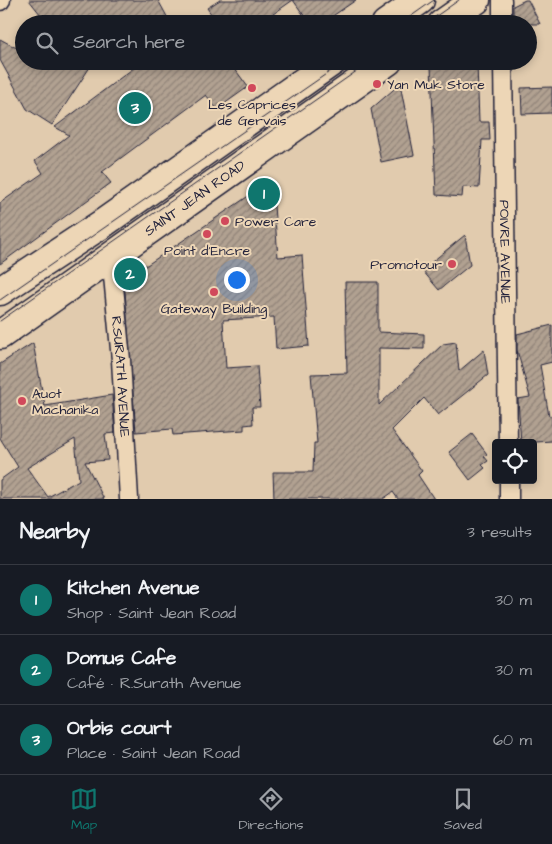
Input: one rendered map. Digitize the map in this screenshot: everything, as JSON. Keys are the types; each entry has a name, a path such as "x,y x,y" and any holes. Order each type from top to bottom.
{"main road":[{"path":"399,15 420,0"},
{"path":"455,15 476,0"},
{"path":"0,291 110,218 320,70"},
{"name":"SAINT JEAN ROAD","path":"0,335 375,70"}],"street":[{"path":"502,0 502,15"},
{"name":"POIVRE AVENUE","path":"503,70 508,439"},
{"name":"R.SURATH AVENUE","path":"111,255 121,360 129,499"},
{"path":"509,484 509,499"}],"building":[{"path":"29,0 158,0 166,15 41,15"},
{"path":"220,0 293,0 272,15 212,15 207,8"},
{"path":"293,0 356,0 334,15 304,15"},
{"path":"528,0 536,15 513,15 513,6"},
{"path":"0,39 15,47 15,70 88,70 52,125 27,109 0,60"},
{"path":"131,70 236,70 248,87 217,109 206,95 102,172 111,183 0,264 0,203 43,173 35,161 69,135 55,127"},
{"path":"431,70 477,70 479,122 489,122 490,140 482,140 479,188 463,187 462,197 436,195"},
{"path":"400,84 414,155 381,162 371,109"},
{"path":"552,87 552,113 522,114 521,88"},
{"name":"Gateway Building","path":"272,180 278,257 302,255 309,346 276,349 274,317 223,320 226,368 257,366 260,407 252,407 253,424 244,425 244,430 173,435 172,429 136,432 123,267 147,265"},
{"path":"465,235 470,265 439,290 422,270"},
{"path":"345,282 378,282 378,332 424,334 424,349 379,348 379,405 443,344 456,342 459,371 484,350 488,375 438,415 424,398 392,430 422,471 418,475 434,499 398,499 393,492 383,499 274,499 273,472 313,472 314,443 317,443 311,374 347,373"},
{"path":"552,325 552,362 540,365 549,416 552,416 552,441 537,442 537,439 521,439 518,399 530,397 517,350 517,334"},
{"path":"33,343 45,406 112,395 115,433 105,434 108,460 85,462 104,499 0,499 0,480 18,467 0,438 0,364","holes":["75,439 79,480 48,497 27,468"]},
{"path":"472,434 487,454 484,456 488,461 482,465 485,468 470,480 449,452"}],"tram line":[{"path":"413,15 434,0"},
{"path":"438,15 459,0"},
{"path":"0,300 332,70"},
{"path":"0,321 358,70"}],"place":[{"name":"Yan Muk Store","path":"377,84"},
{"name":"Les Caprices de Gervais","path":"252,88"},
{"name":"Orbis court","path":"135,108"},
{"name":"Kitchen Avenue","path":"264,194"},
{"name":"Power Care","path":"225,221"},
{"name":"Point d'Encre","path":"207,234"},
{"name":"Promotour","path":"452,264"},
{"name":"Domus Cafe","path":"130,274"},
{"name":"Gateway Building","path":"214,292"},
{"name":"Auot Machanika","path":"22,401"}]}
